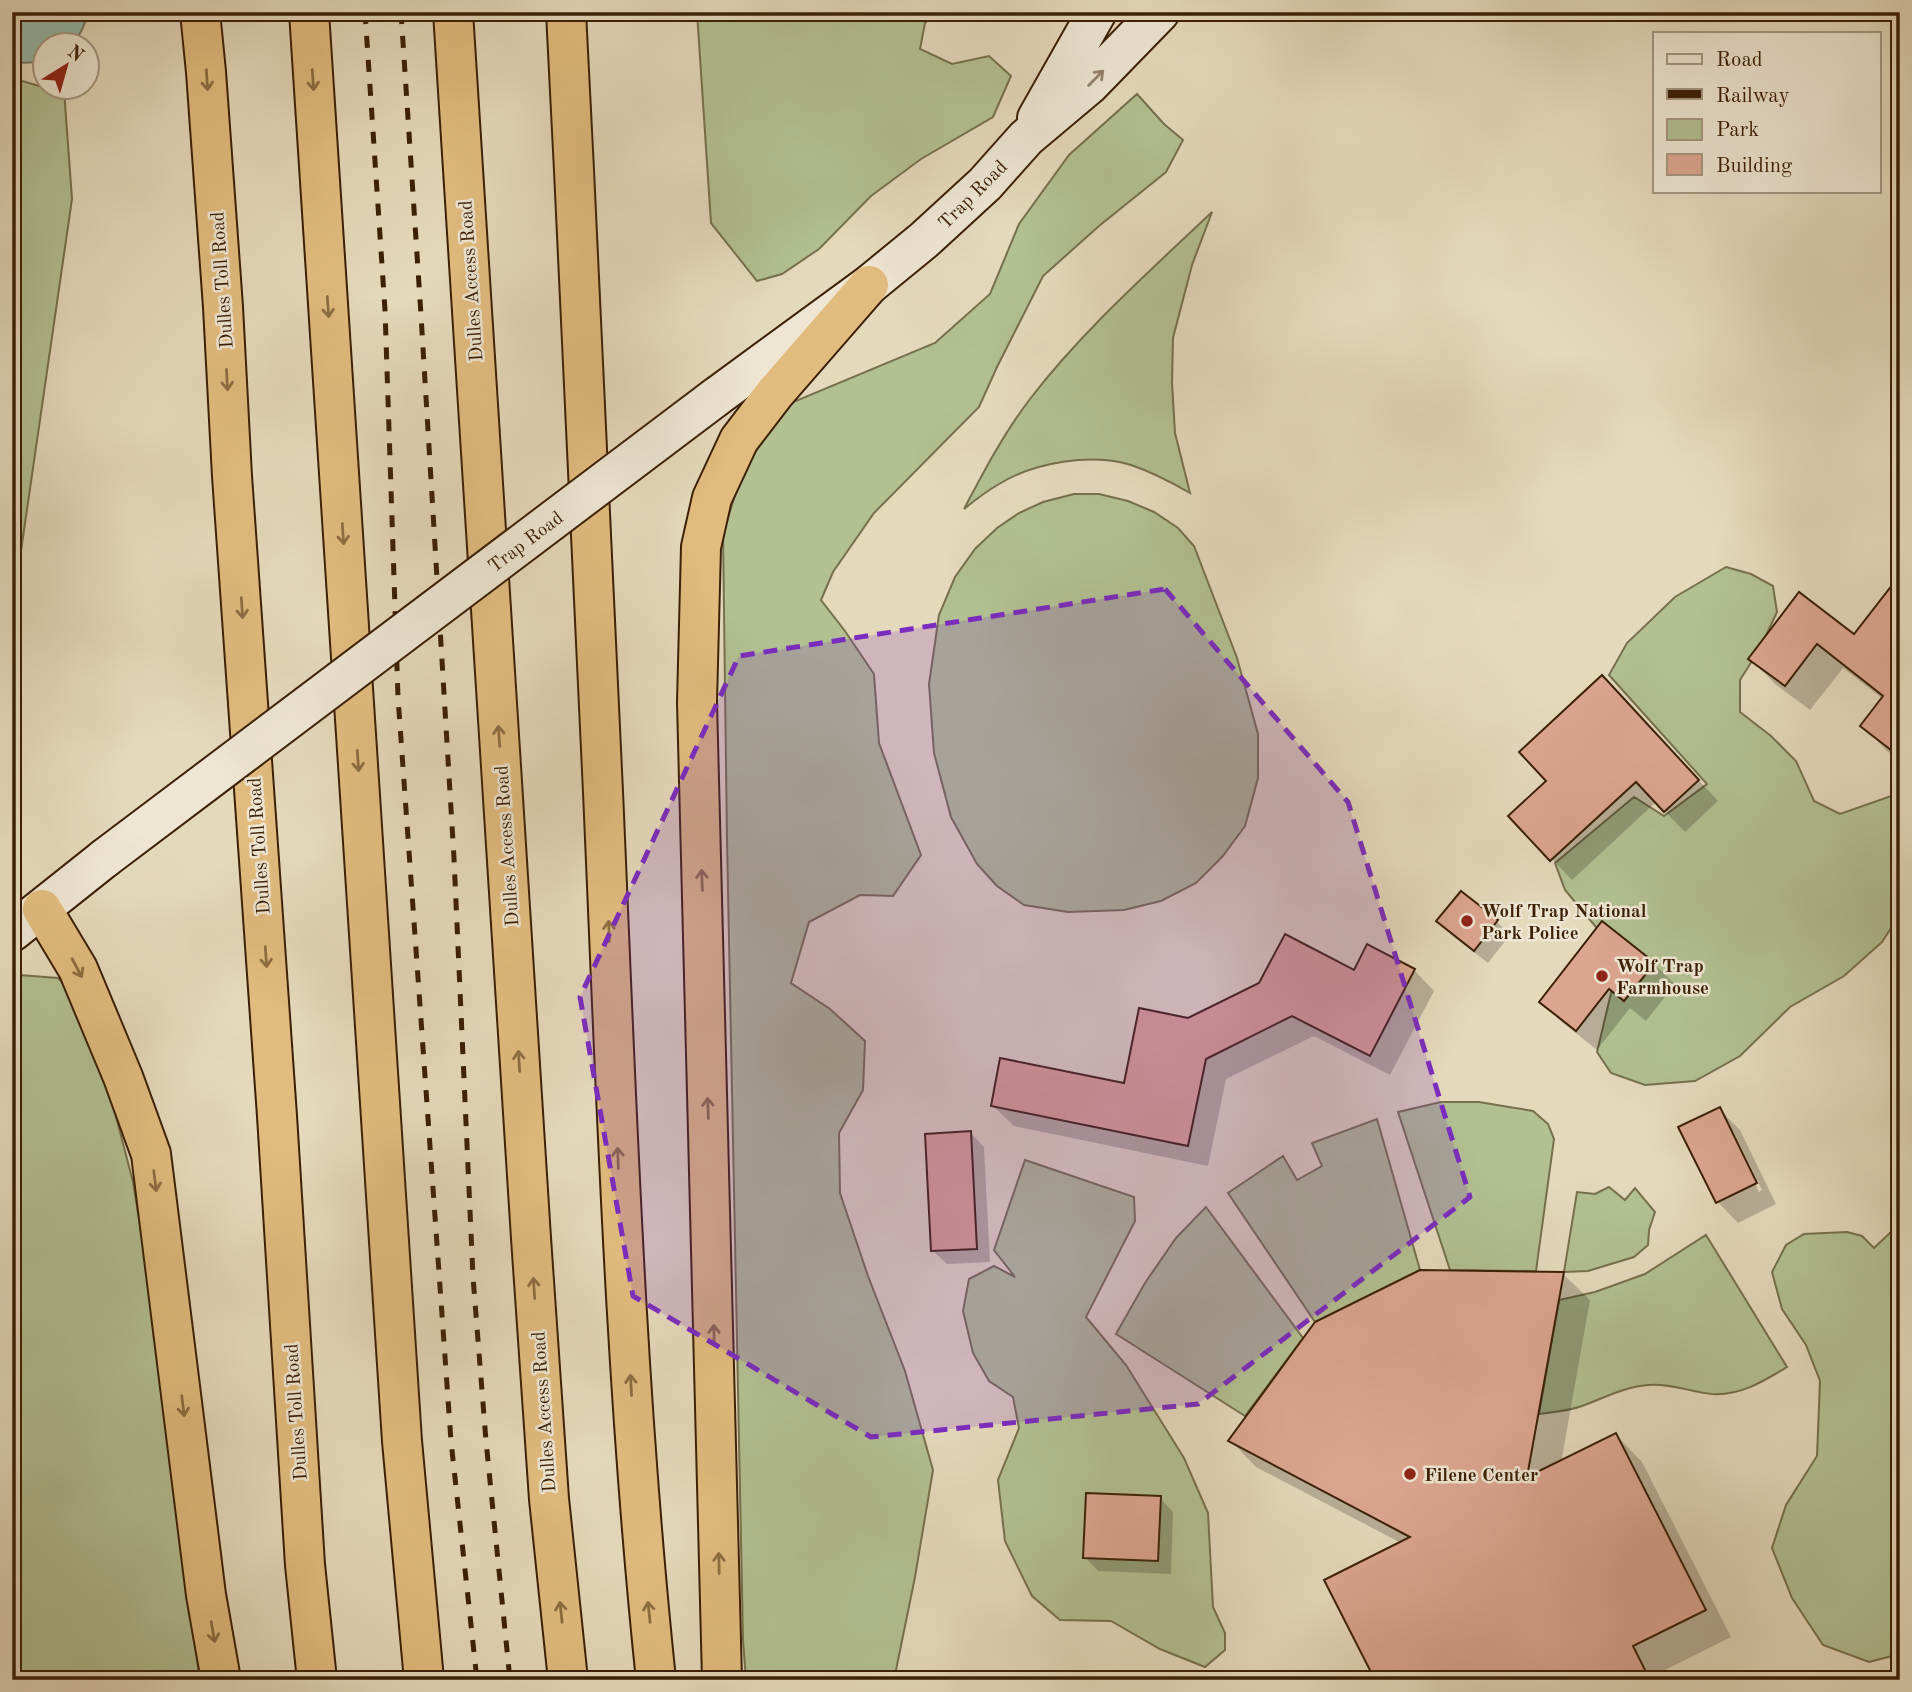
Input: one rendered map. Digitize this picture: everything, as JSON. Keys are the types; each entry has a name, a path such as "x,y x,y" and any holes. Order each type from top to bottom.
{"highway":[{"name":"Dulles Toll Road","path":"200,12 222,293 305,1565 317,1680"},
{"path":"309,12 402,1441 424,1680"},
{"name":"Dulles Access Road","path":"453,12 531,1238 549,1499 568,1680"},
{"path":"566,12 622,1232 632,1417 656,1680"},
{"path":"722,1680 697,702 701,547 712,498 739,440 775,393 869,285"},
{"path":"27,921 78,969 152,1154 206,1595 221,1680"}],"main road":[{"name":"Trap Road","path":"1026,138 1097,12"},
{"name":"Trap Road","path":"27,921 105,858 716,397 869,285 924,240 985,184 1026,138 1088,85 1160,12"}],"highlighted area":[{"path":"1165,589 1348,802 1470,1197 1198,1404 871,1437 633,1296 580,997 739,656"}],"green space":[{"path":"697,12 936,12 925,23 920,49 952,64 989,56 1011,76 993,117 921,159 871,196 819,249 782,274 757,281 711,223"},
{"path":"12,78 32,84 32,102 65,102 72,199 12,613"},
{"path":"1137,94 1164,124 1183,140 1166,172 1043,276 979,407 874,513 833,572 821,600 874,674 879,743 921,855 893,896 860,895 809,922 791,983 830,1009 865,1041 863,1090 839,1133 840,1193 868,1276 905,1371 933,1470 894,1680 746,1680 743,1640 723,534 739,482 757,441 786,405 935,343 990,294 1019,224 1069,155"},
{"path":"1212,212 1192,265 1173,338 1175,433 1190,493 1131,465 1115,461 1081,460 1046,465 1013,476 964,509 1012,425 1050,374 1117,302"},
{"path":"1074,494 1099,494 1128,501 1154,512 1178,528 1194,546 1237,658 1258,734 1258,778 1245,826 1222,857 1196,883 1161,901 1124,910 1068,912 1024,905 997,886 977,864 951,817 934,753 929,684 939,615 955,577 975,549 997,528 1019,513 1043,502"},
{"path":"1726,567 1751,574 1773,586 1777,612 1759,650 1740,680 1740,712 1771,736 1796,761 1814,801 1840,814 1894,795 1900,797 1900,914 1882,942 1844,976 1790,1007 1740,1056 1695,1081 1645,1085 1611,1073 1597,1052 1618,964 1606,939 1565,890 1555,863 1634,797 1664,816 1707,784 1609,675 1627,643 1675,597"},
{"path":"19,975 58,978 74,995 113,1105 133,1182 200,1680 12,1680 12,981"},
{"path":"1441,1102 1479,1102 1533,1111 1548,1124 1554,1139 1536,1271 1450,1270 1398,1112"},
{"path":"1377,1119 1420,1270 1315,1322 1228,1193 1283,1156 1297,1180 1322,1166 1312,1143"},
{"path":"1025,1160 1134,1197 1135,1221 1086,1317 1126,1365 1184,1458 1208,1513 1213,1607 1225,1633 1225,1650 1205,1667 1160,1649 1111,1621 1060,1620 1032,1596 1005,1541 998,1480 1019,1428 1013,1397 989,1381 973,1353 963,1311 969,1279 994,1266 1015,1277 994,1250"},
{"path":"1609,1187 1625,1200 1635,1188 1655,1212 1649,1230 1648,1245 1634,1257 1588,1271 1564,1272 1577,1192 1595,1194"},
{"path":"1206,1207 1303,1338 1245,1416 1116,1334 1145,1283 1176,1238"},
{"path":"1900,1213 1900,1654 1869,1662 1823,1645 1792,1598 1772,1548 1786,1505 1817,1456 1820,1381 1806,1345 1782,1309 1772,1272 1786,1245 1804,1234 1847,1232 1862,1236 1874,1248 1892,1231"},
{"path":"1706,1235 1787,1367 1761,1382 1732,1393 1712,1394 1664,1385 1648,1385 1622,1390 1577,1408 1539,1414 1559,1300 1595,1292 1645,1274"}],"shaded area":[{"path":"12,12 88,12 81,32 32,32 32,62 12,63"}],"building":[{"path":"1900,575 1900,757 1860,726 1883,696 1817,644 1785,686 1748,659 1799,592 1854,634"},
{"path":"1602,675 1699,780 1664,812 1636,782 1550,861 1508,816 1546,781 1519,752"},
{"name":"Wolf Trap National Park Police","path":"1461,891 1498,920 1474,951 1436,921"},
{"name":"Wolf Trap Farmhouse","path":"1602,921 1655,963 1624,1001 1609,989 1576,1031 1539,1002"},
{"path":"1285,934 1354,970 1367,944 1415,969 1370,1056 1292,1016 1206,1059 1188,1146 991,1106 1000,1058 1124,1083 1139,1008 1188,1018 1259,983"},
{"path":"1720,1107 1757,1183 1716,1203 1678,1127"},
{"path":"971,1131 977,1249 931,1251 925,1134"},
{"name":"Filene Center","path":"1420,1270 1564,1272 1527,1477 1616,1433 1706,1610 1633,1646 1650,1680 1375,1680 1324,1580 1410,1537 1228,1441 1315,1322"},
{"path":"1086,1493 1161,1496 1158,1561 1083,1558"}],"railway":[{"path":"365,12 385,310 398,697 451,1441 477,1680"},
{"path":"401,12 454,858 473,1277 510,1680"}],"place":[{"name":"Wolf Trap National Park Police","path":"1467,921"},
{"name":"Wolf Trap Farmhouse","path":"1602,976"},
{"name":"Filene Center","path":"1410,1474"}]}
